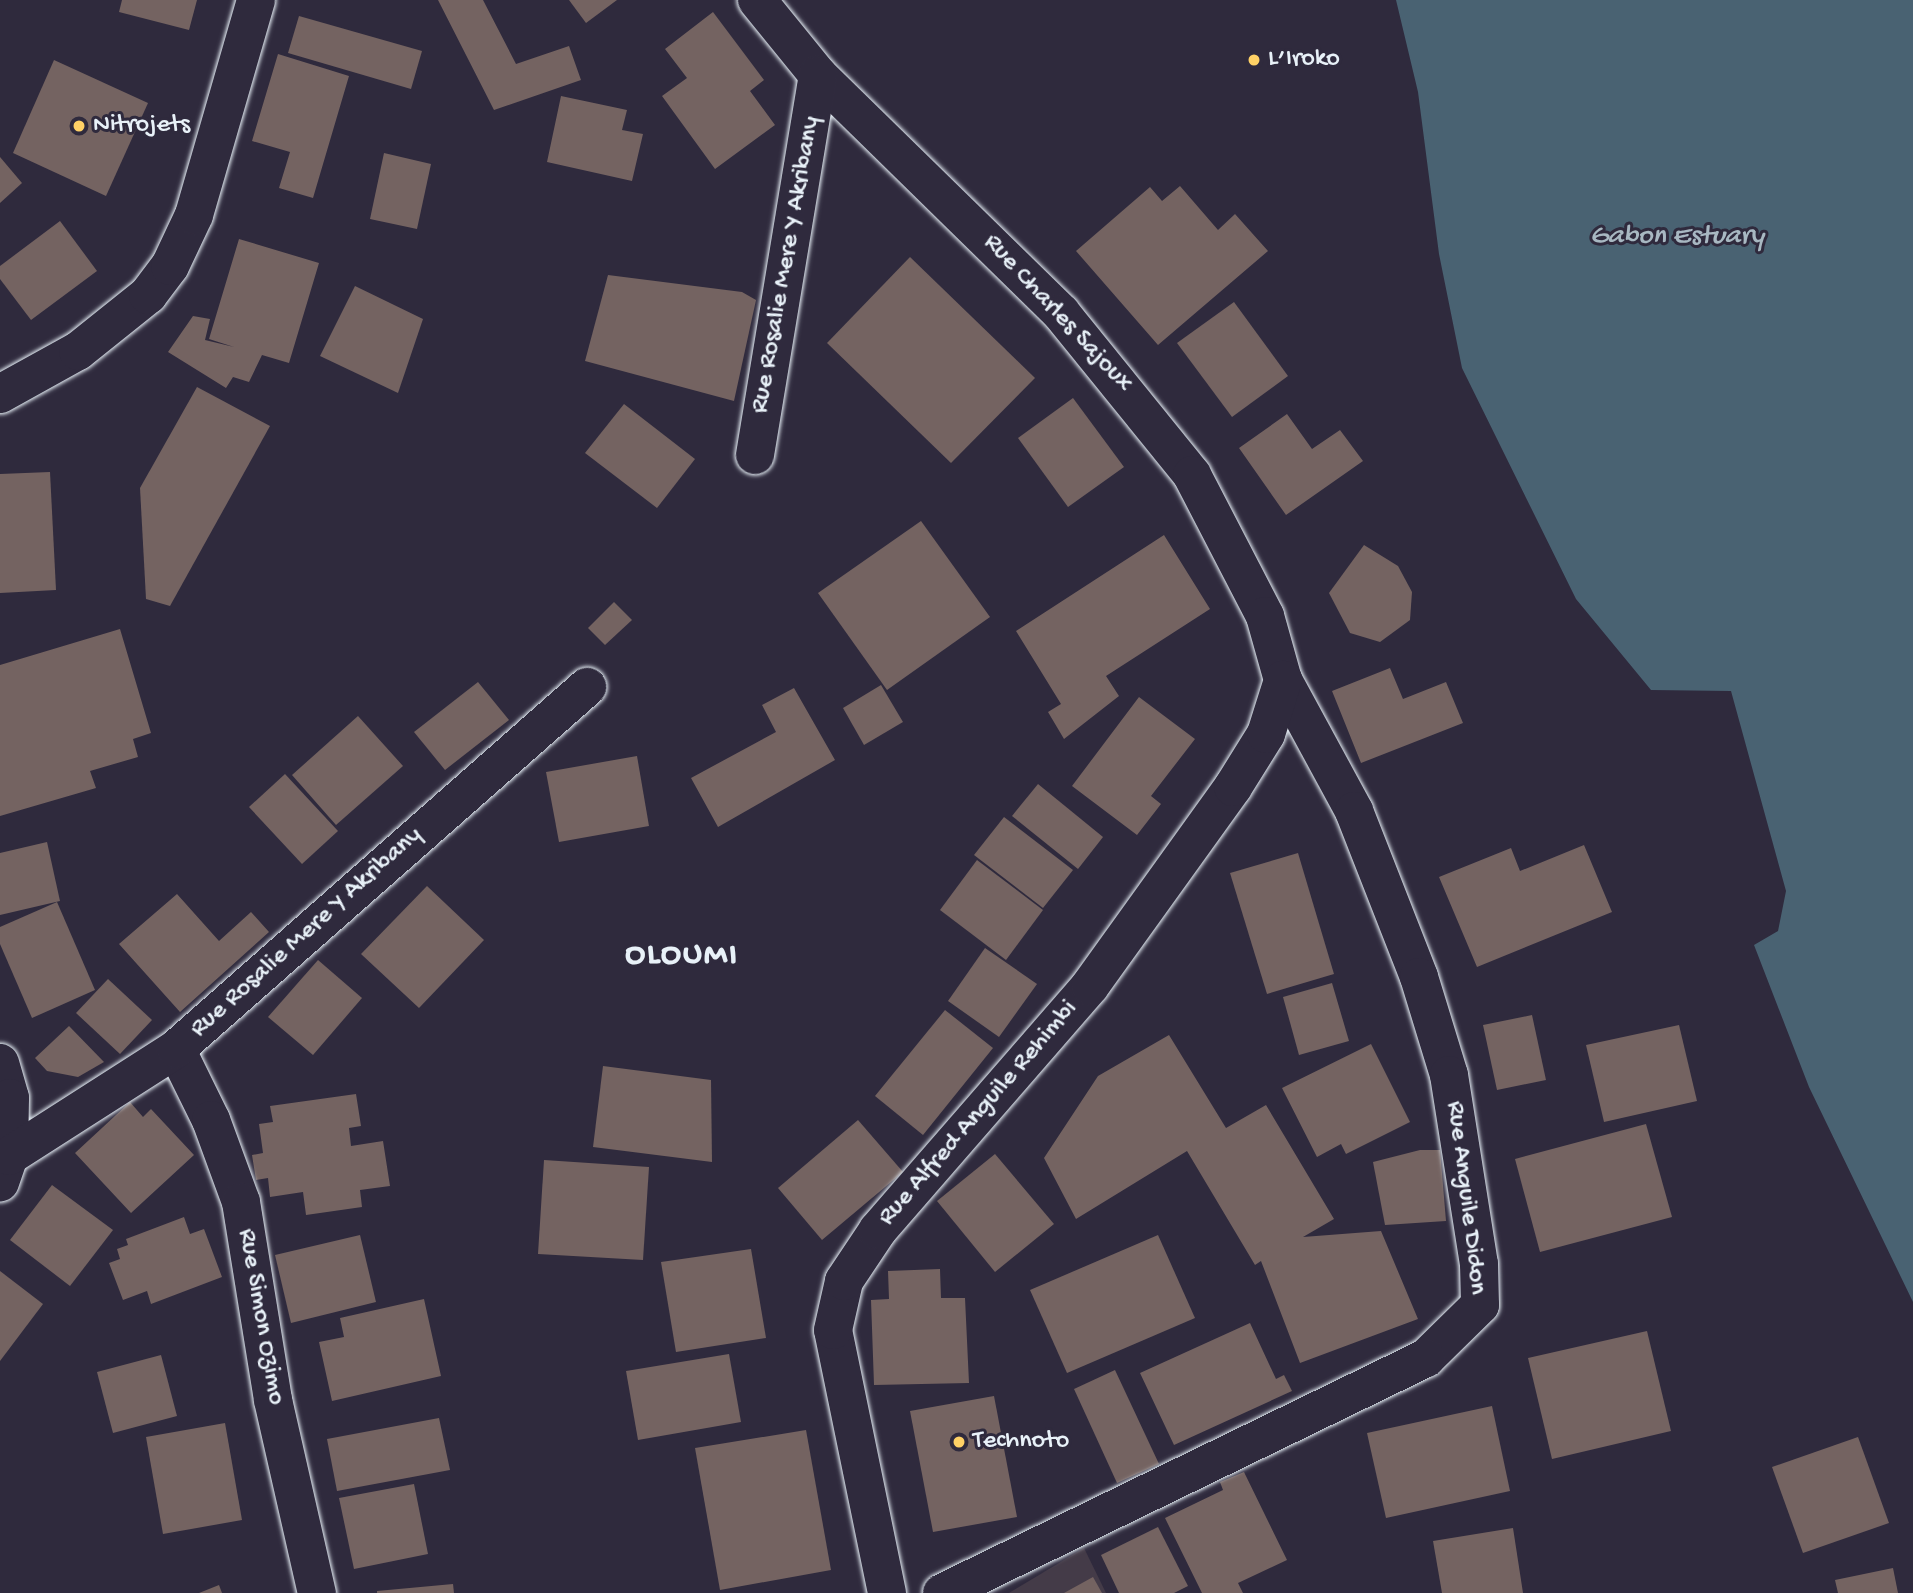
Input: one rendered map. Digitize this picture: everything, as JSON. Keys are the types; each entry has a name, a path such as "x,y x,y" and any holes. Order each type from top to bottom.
{"street":[{"path":"0,394 78,351 148,295 170,267 194,215 256,0"},
{"name":"Rue Charles Sajoux","path":"757,0 818,75 1061,313 1134,398 1192,475 1232,546 1265,616 1283,680"},
{"name":"Rue Rosalie Mere Y Akribany","path":"755,455 818,75"},
{"name":"Rue Alfred Anguile Rehimbi","path":"887,1593 833,1330 844,1281 877,1230 1016,1075 1144,911 1265,734 1283,680"},
{"name":"Rue Anguile Didon","path":"942,1593 1367,1391 1426,1358 1480,1305 1466,1159 1419,977 1354,811 1283,680"},
{"name":"Rue Rosalie Mere Y Akribany","path":"5,1169 176,1049 587,687"},
{"name":"Rue Simon Ozimo","path":"176,1049 211,1119 241,1202 273,1400 317,1593"},
{"path":"0,1063 10,1098 5,1169"}],"shaded area":[{"path":"1084,1548 1106,1593 1009,1593"}],"water":[{"name":"Gabon Estuary","path":"1396,0 1913,0 1913,1302 1809,1087 1754,945 1778,931 1786,891 1731,691 1651,690 1576,599 1462,368 1439,254 1418,92"}],"building":[{"path":"122,0 197,0 189,30 119,12"},
{"path":"438,0 483,0 516,64 569,46 581,80 494,110"},
{"path":"569,0 617,0 586,23"},
{"path":"713,12 764,80 750,91 775,125 715,169 662,96 687,78 665,49"},
{"path":"299,16 422,51 411,89 288,53"},
{"path":"278,54 349,76 313,198 279,188 290,152 252,141"},
{"path":"54,60 148,103 106,196 13,153"},
{"path":"561,96 627,110 622,130 643,134 632,181 547,162"},
{"path":"384,153 431,164 417,229 370,219"},
{"path":"0,157 22,183 0,203"},
{"path":"1180,186 1218,230 1235,214 1268,251 1158,345 1076,251 1150,187 1162,201"},
{"path":"60,221 97,271 31,320 0,279 0,266"},
{"path":"239,239 319,263 289,363 262,355 249,382 233,377 226,388 168,352 193,316 210,319 205,340 234,347 209,339"},
{"path":"910,257 1035,378 951,463 827,343"},
{"path":"608,275 742,292 756,300 734,401 585,361"},
{"path":"355,286 423,319 398,393 320,356"},
{"path":"1234,302 1288,376 1232,417 1177,343"},
{"path":"197,387 270,426 170,606 146,599 140,488"},
{"path":"1073,398 1124,467 1068,507 1018,438"},
{"path":"624,404 695,459 657,508 585,453"},
{"path":"1287,414 1312,449 1340,430 1363,461 1286,515 1239,448"},
{"path":"50,472 56,590 0,593 0,474"},
{"path":"921,521 990,617 887,690 818,593"},
{"path":"1164,535 1210,609 1106,676 1119,696 1064,739 1048,712 1061,704 1016,631"},
{"path":"1364,545 1398,566 1412,592 1410,620 1380,642 1350,633 1329,593"},
{"path":"614,602 632,620 605,645 588,628"},
{"path":"120,629 151,733 133,739 138,757 90,771 96,788 0,816 0,665"},
{"path":"1390,668 1403,699 1446,682 1463,723 1361,763 1332,691"},
{"path":"478,682 509,720 445,770 414,732"},
{"path":"881,685 903,722 864,745 843,708"},
{"path":"794,688 835,760 718,827 691,778 776,732 762,705"},
{"path":"1139,697 1195,739 1151,796 1161,804 1137,835 1072,786"},
{"path":"358,716 403,766 336,825 292,775"},
{"path":"637,756 649,826 559,842 546,772"},
{"path":"285,774 338,831 302,864 249,807"},
{"path":"1038,784 1103,837 1078,869 1012,816"},
{"path":"1004,817 1073,870 1043,908 974,855"},
{"path":"47,842 60,901 0,915 0,853"},
{"path":"1584,845 1612,912 1477,967 1439,877 1511,848 1520,871"},
{"path":"1298,853 1334,974 1267,994 1230,873"},
{"path":"977,860 1043,910 1006,960 940,910"},
{"path":"427,886 484,940 419,1008 361,954"},
{"path":"177,894 219,941 251,912 269,932 180,1012 119,944"},
{"path":"57,902 95,990 32,1018 0,944 0,927"},
{"path":"985,948 1037,984 999,1037 948,1001"},
{"path":"318,960 362,998 313,1055 268,1017"},
{"path":"108,979 152,1020 120,1054 76,1013"},
{"path":"1332,983 1349,1041 1299,1055 1283,997"},
{"path":"945,1010 993,1048 923,1135 875,1096"},
{"path":"1532,1015 1546,1080 1497,1090 1483,1025"},
{"path":"1679,1025 1697,1101 1604,1122 1586,1045"},
{"path":"69,1026 104,1062 78,1077 47,1071 35,1058"},
{"path":"1169,1035 1226,1128 1266,1105 1334,1219 1303,1237 1381,1231 1418,1319 1300,1363 1261,1261 1255,1265 1187,1151 1076,1219 1044,1158 1098,1076"},
{"path":"1371,1044 1410,1122 1346,1154 1341,1144 1317,1157 1282,1088"},
{"path":"603,1066 711,1080 712,1162 593,1147"},
{"path":"356,1094 361,1126 349,1128 351,1146 383,1141 390,1186 360,1190 362,1207 306,1215 303,1192 270,1197 268,1178 256,1180 252,1155 263,1153 259,1124 273,1122 270,1106"},
{"path":"130,1102 143,1117 151,1109 194,1155 131,1213 75,1153"},
{"path":"858,1120 903,1172 822,1240 778,1188"},
{"path":"1646,1124 1672,1217 1540,1252 1515,1159"},
{"path":"1420,1150 1440,1150 1446,1221 1385,1225 1373,1162"},
{"path":"995,1154 1054,1224 995,1272 937,1201"},
{"path":"544,1160 649,1167 643,1260 538,1254"},
{"path":"52,1185 113,1230 70,1286 10,1240"},
{"path":"184,1217 190,1234 204,1229 222,1277 151,1304 147,1291 123,1300 109,1263 120,1259 117,1249 128,1245 126,1239"},
{"path":"360,1235 376,1302 291,1323 275,1255"},
{"path":"1158,1235 1195,1318 1067,1373 1030,1290"},
{"path":"751,1249 766,1338 676,1352 661,1262"},
{"path":"940,1269 941,1298 965,1298 969,1383 874,1385 871,1300 889,1299 888,1271"},
{"path":"0,1271 43,1304 0,1361"},
{"path":"424,1299 441,1376 332,1401 319,1342 344,1337 340,1318"},
{"path":"1250,1323 1276,1379 1284,1375 1292,1391 1174,1445 1140,1373"},
{"path":"1647,1331 1671,1431 1552,1459 1528,1358"},
{"path":"729,1354 741,1422 638,1440 626,1371"},
{"path":"161,1355 177,1416 113,1433 97,1372"},
{"path":"1115,1370 1159,1464 1117,1483 1074,1389"},
{"name":"Technoto","path":"994,1396 1017,1517 933,1532 910,1411"},
{"path":"1492,1406 1510,1491 1386,1518 1367,1433"},
{"path":"439,1418 450,1470 337,1491 327,1439"},
{"path":"225,1423 242,1520 163,1534 146,1437"},
{"path":"806,1430 831,1570 720,1590 695,1448"},
{"path":"1858,1437 1889,1523 1803,1553 1772,1467"},
{"path":"1244,1472 1287,1560 1238,1583 1243,1593 1202,1593 1165,1518 1223,1490 1220,1482"},
{"path":"414,1484 428,1554 354,1569 339,1498"},
{"path":"1158,1527 1188,1586 1174,1593 1119,1593 1101,1555"},
{"path":"1513,1528 1523,1593 1442,1593 1433,1541"},
{"path":"1893,1568 1898,1593 1838,1593 1835,1580"},
{"path":"1093,1577 1102,1593 1064,1593"},
{"path":"453,1584 454,1593 377,1593 377,1591"},
{"path":"219,1585 222,1593 199,1593"}],"place":[{"name":"L’Iroko","path":"1254,60"},
{"name":"Nitrojets","path":"79,126"},
{"name":"Technoto","path":"959,1442"}],"district":[{"name":"OLOUMI","path":"682,957"}]}
